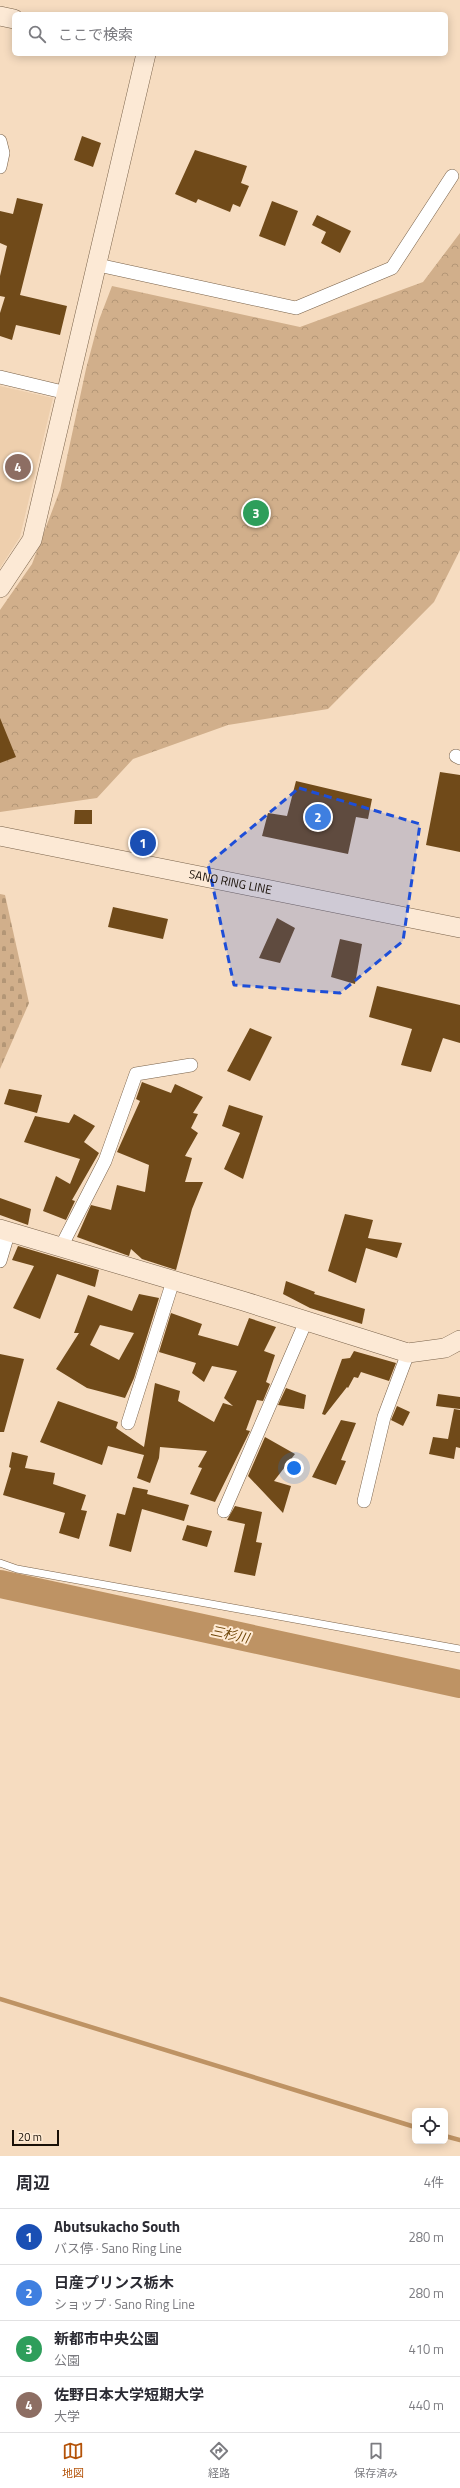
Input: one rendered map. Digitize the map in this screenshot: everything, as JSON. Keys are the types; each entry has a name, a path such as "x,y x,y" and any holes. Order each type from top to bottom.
{"street":[{"path":"0,16 12,19"},
{"path":"0,588 32,540 98,265 146,56"},
{"path":"0,141 3,153 0,167"},
{"path":"98,265 296,308 392,268 452,176"},
{"path":"0,377 67,393"},
{"name":"SANO RING LINE","path":"0,836 460,928"},
{"path":"61,1247 106,1161 136,1074 191,1065"},
{"path":"0,1261 4,1230 173,1280 408,1353 445,1348 460,1340"},
{"path":"128,1423 173,1280"},
{"path":"224,1510 306,1321"},
{"path":"364,1501 384,1417 408,1353"}],"lane":[{"path":"0,1563 17,1569 460,1648"}],"highlighted area":[{"path":"299,788 420,824 403,941 340,993 234,985 208,864"}],"shaded area":[{"path":"0,386 53,398 20,537 0,568"}],"green space":[{"path":"460,233 460,550 434,602 328,709 228,725 133,759 97,798 0,812 0,610 32,564 60,490 86,369 99,320 112,286 300,327 423,282"},
{"path":"0,894 5,895 29,1003 0,1069"}],"building":[{"path":"82,136 101,143 93,167 74,160"},
{"path":"195,150 247,166 241,183 249,186 240,207 233,204 230,212 198,199 196,203 175,194"},
{"path":"17,198 43,204 20,295 67,306 60,335 16,325 12,340 0,336 0,313 5,297 0,296 0,276 7,246 0,243 0,211 13,214"},
{"path":"272,201 298,211 285,246 259,236"},
{"path":"317,215 351,231 340,253 321,243 326,232 312,225"},
{"path":"0,718 16,757 0,763"},
{"path":"440,772 460,775 460,852 426,845"},
{"path":"296,781 372,799 368,819 356,817 348,854 262,836 268,813 287,816"},
{"path":"75,810 92,810 92,824 74,824"},
{"path":"113,907 168,919 163,939 108,927"},
{"path":"277,918 295,928 280,963 259,958"},
{"path":"340,939 362,944 355,984 331,977"},
{"path":"377,986 460,1005 460,1043 443,1038 431,1072 401,1065 412,1029 369,1017"},
{"path":"250,1028 272,1037 250,1081 227,1071"},
{"path":"142,1082 171,1093 175,1084 203,1097 193,1113 198,1114 191,1128 198,1133 185,1156 192,1158 185,1182 203,1182 192,1209 176,1270 142,1259 131,1249 129,1256 77,1237 91,1205 111,1210 117,1185 145,1192 149,1165 117,1152 140,1101 136,1099"},
{"path":"9,1089 42,1095 37,1113 4,1104"},
{"path":"229,1105 263,1116 243,1179 224,1169 240,1133 222,1126"},
{"path":"74,1114 95,1126 84,1142 99,1153 72,1200 75,1201 66,1220 43,1211 56,1176 70,1184 80,1159 24,1142 35,1116 69,1123"},
{"path":"0,1198 31,1209 28,1225 0,1215"},
{"path":"345,1214 373,1220 368,1238 402,1243 397,1258 366,1248 356,1283 328,1271"},
{"path":"18,1246 99,1270 95,1287 57,1274 40,1319 13,1308 34,1266 12,1260"},
{"path":"286,1281 315,1292 314,1294 365,1309 362,1324 310,1308 283,1294"},
{"path":"139,1294 159,1298 134,1378 125,1398 87,1388 56,1369 79,1333 74,1333 88,1295 132,1311","holes":["100,1325 134,1333 119,1360 90,1345"]},
{"path":"171,1313 202,1324 198,1335 238,1346 249,1318 276,1327 264,1351 275,1355 266,1382 270,1384 263,1401 257,1400 246,1430 250,1431 215,1502 190,1494 202,1468 198,1467 207,1451 160,1447 159,1458 150,1483 137,1478 144,1455 108,1446 102,1465 40,1442 58,1401 118,1422 116,1428 144,1447 155,1383 180,1391 178,1401 214,1422 223,1403 233,1406 224,1398 237,1371 212,1366 204,1382 192,1373 196,1363 159,1352"},
{"path":"354,1351 396,1363 389,1381 361,1372 358,1378 354,1377 348,1388 347,1387 325,1415 322,1414 342,1359 350,1358"},
{"path":"0,1354 24,1359 4,1432 0,1432"},
{"path":"286,1388 306,1395 304,1409 278,1405"},
{"path":"438,1394 460,1397 460,1409 436,1406"},
{"path":"397,1406 410,1412 403,1426 391,1420"},
{"path":"454,1409 460,1410 460,1448 456,1447 454,1459 429,1454 433,1437 448,1439"},
{"path":"341,1420 356,1423 341,1460 346,1461 336,1485 312,1477"},
{"path":"265,1437 295,1454 274,1481 291,1486 283,1513 248,1476"},
{"path":"12,1452 28,1456 25,1468 55,1473 53,1484 86,1495 81,1510 87,1511 79,1539 59,1533 65,1513 3,1495 11,1468 9,1467"},
{"path":"133,1487 148,1490 147,1494 189,1505 184,1521 142,1509 131,1552 109,1546 117,1513 125,1515"},
{"path":"235,1506 262,1512 256,1542 262,1543 255,1576 234,1572 245,1524 227,1520"},
{"path":"187,1525 212,1531 207,1547 182,1540"}],"waterway":[{"name":"三杉川","path":"0,1584 460,1684"},
{"path":"0,1999 412,2126"},
{"path":"448,2137 460,2140"}],"place":[{"name":"佐野日本大学短期大学","path":"18,467"},
{"name":"新都市中央公園","path":"256,513"},
{"name":"日産プリンス栃木","path":"318,817"},
{"name":"Abutsukacho South","path":"143,843"}]}
